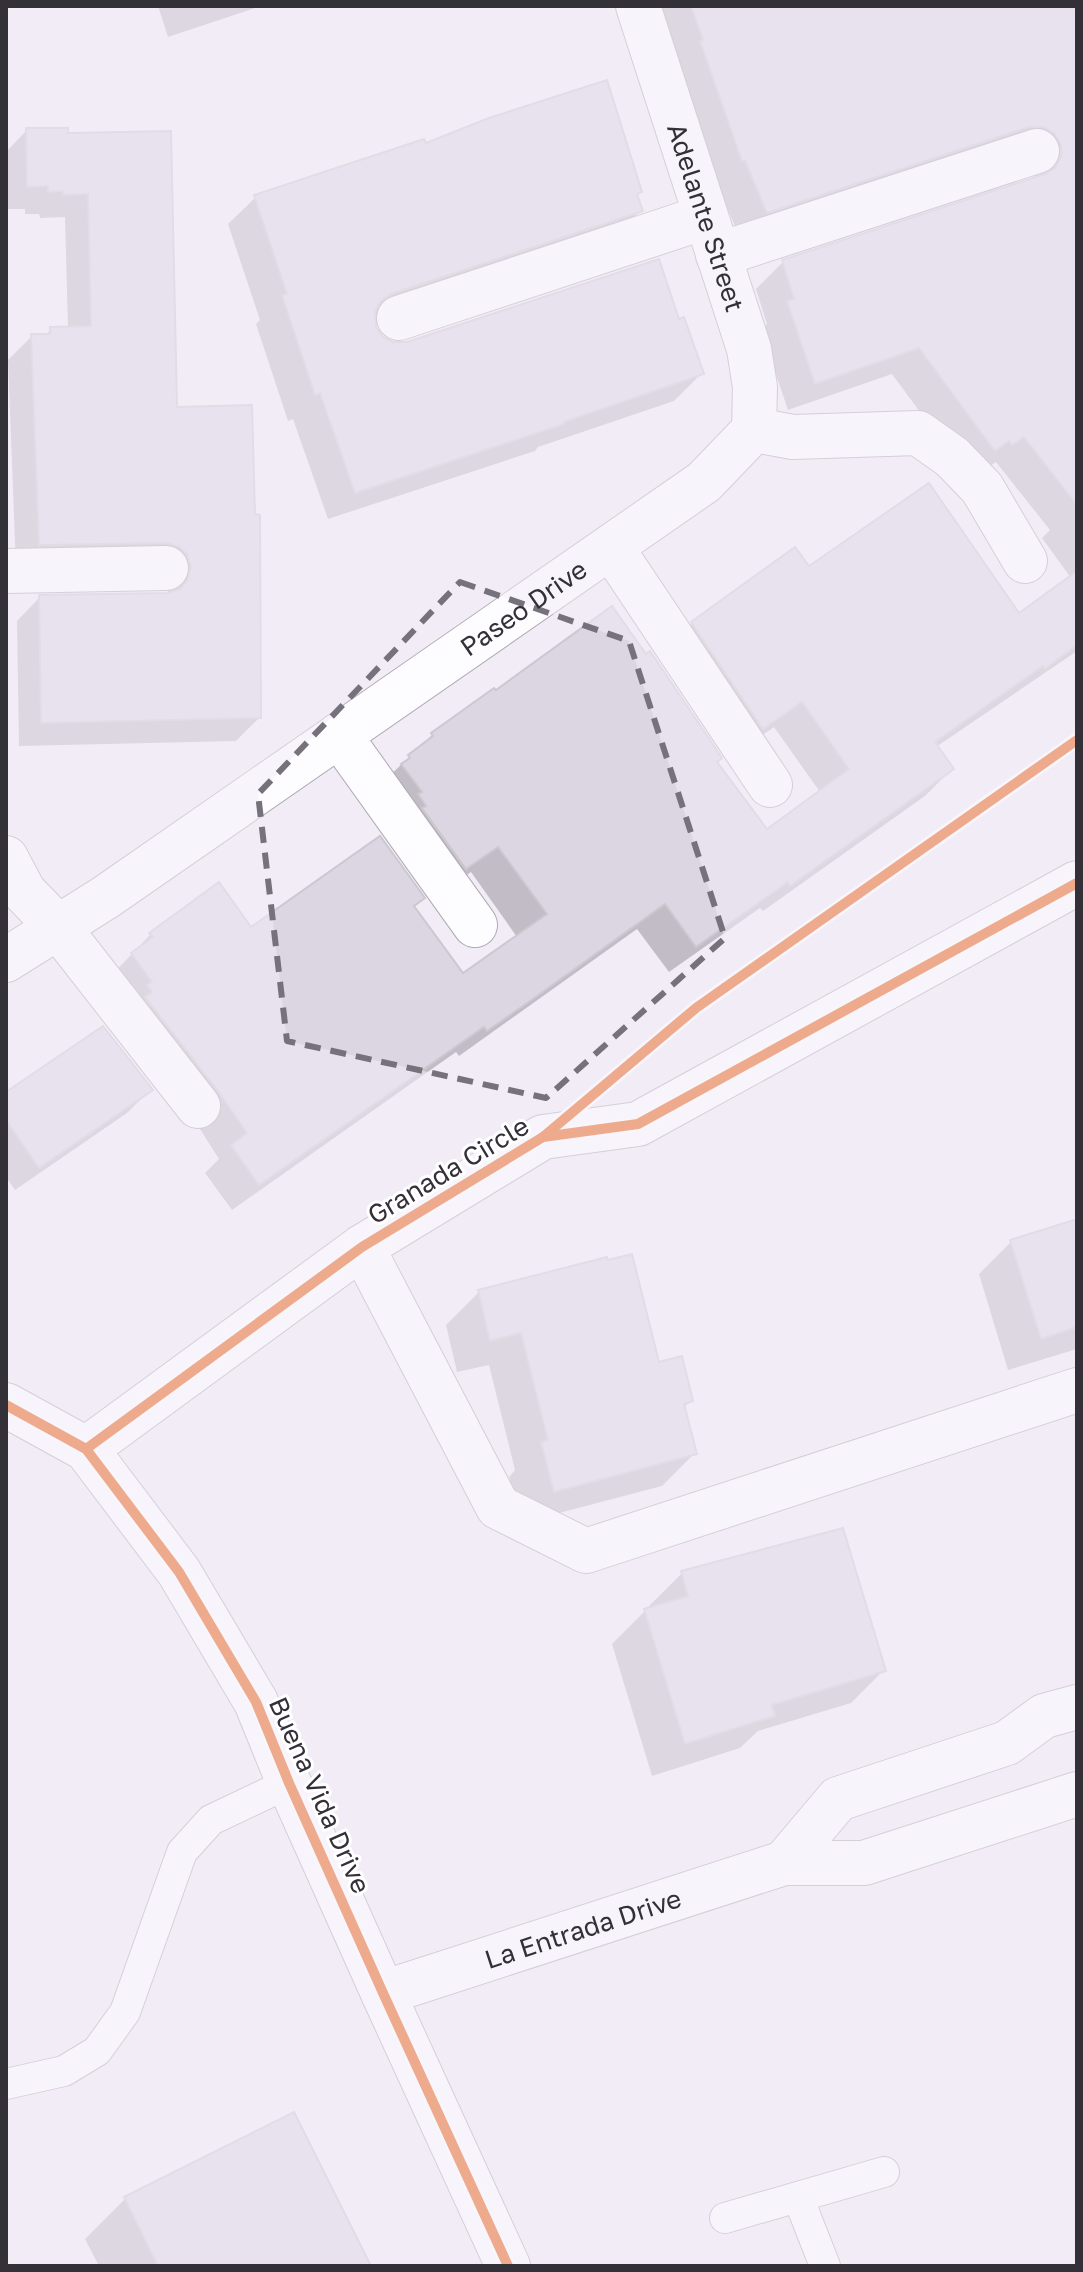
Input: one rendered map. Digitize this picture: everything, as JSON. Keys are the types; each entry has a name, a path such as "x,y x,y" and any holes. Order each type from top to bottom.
{"street":[{"name":"Adelante Street","path":"638,6 749,349 755,387 754,430"},
{"path":"399,318 1037,151"},
{"path":"754,430 793,437 918,433 952,457 982,488 1025,561"},
{"name":"Paseo Drive","path":"6,960 106,897 704,482 754,430"},
{"path":"611,547 770,785"},
{"path":"6,571 166,568"},
{"path":"339,735 475,925"},
{"path":"6,858 24,892 58,927 198,1106"},
{"name":"Granada Circle","path":"86,1449 362,1247 543,1137 638,1124 1077,883"},
{"name":"Granada Circle","path":"362,1247 498,1507 586,1551 1077,1390"},
{"name":"Buena Vida Drive","path":"6,1405 86,1449 179,1572 256,1702 289,1783 508,2266"},
{"path":"784,1863 838,1799 1007,1743 1044,1716 1077,1707"},
{"name":"La Entrada Drive","path":"383,1993 784,1863 864,1863 1077,1794"}],"lane":[{"path":"6,2084 64,2071 97,2051 125,2012 182,1852 211,1820 289,1783"},
{"path":"725,2218 884,2172"},
{"path":"798,2197 825,2266"}],"highlighted area":[{"path":"460,582 629,641 725,938 546,1098 287,1041 258,794"}],"building":[{"path":"691,6 1077,6 1077,505 1024,437 1012,445 1009,441 995,451 919,348 815,384 787,301 794,299 782,260 1045,174 1055,168 1061,157 1061,144 1054,133 1043,127 1029,127 767,213 745,161 742,161"},
{"path":"607,80 642,192 637,194 643,211 391,294 381,301 375,312 376,327 383,337 393,342 407,342 659,259 679,319 684,317 704,374 355,493 320,393 315,395 282,295 287,294 254,195 424,139 426,143 489,118"},
{"path":"26,128 68,128 68,133 171,131 177,407 252,405 255,514 260,515 261,718 41,723 39,595 167,593 180,589 187,581 191,567 187,554 179,547 166,543 39,545 31,334 50,334 50,327 91,326 88,194 63,195 62,191 48,192 48,186 27,187"},
{"path":"929,483 1019,613 1077,571 1077,645 935,742 954,769 790,886 788,882 696,947 665,904 487,1031 484,1027 259,1185 231,1145 247,1133 145,997 152,992 147,985 152,982 131,953 153,937 149,933 219,882 251,927 380,836 425,898 414,906 463,973 547,914 498,847 466,869 422,808 426,806 418,794 422,792 401,764 433,736 431,733 612,606 646,654 650,651 722,758 717,762 767,829 849,769 802,702 763,729 691,622 795,547 809,566"},
{"path":"103,1026 153,1090 39,1168 6,1120 6,1092"},
{"path":"1077,1219 1077,1327 1041,1339 1010,1240"},
{"path":"632,1254 659,1362 682,1356 693,1401 684,1404 697,1454 554,1492 541,1442 548,1440 521,1333 490,1341 478,1290 607,1257 608,1260"},
{"path":"843,1528 886,1671 772,1705 775,1716 685,1744 644,1609 688,1596 681,1571"},
{"path":"294,2112 371,2266 158,2266 124,2197"}],"cycle path":[{"path":"543,1137 696,1008 1077,740"},
{"path":"86,1449 362,1247 543,1137 638,1124 1077,883"},
{"path":"6,1405 86,1449 179,1572 256,1702 289,1783 508,2266"}]}
